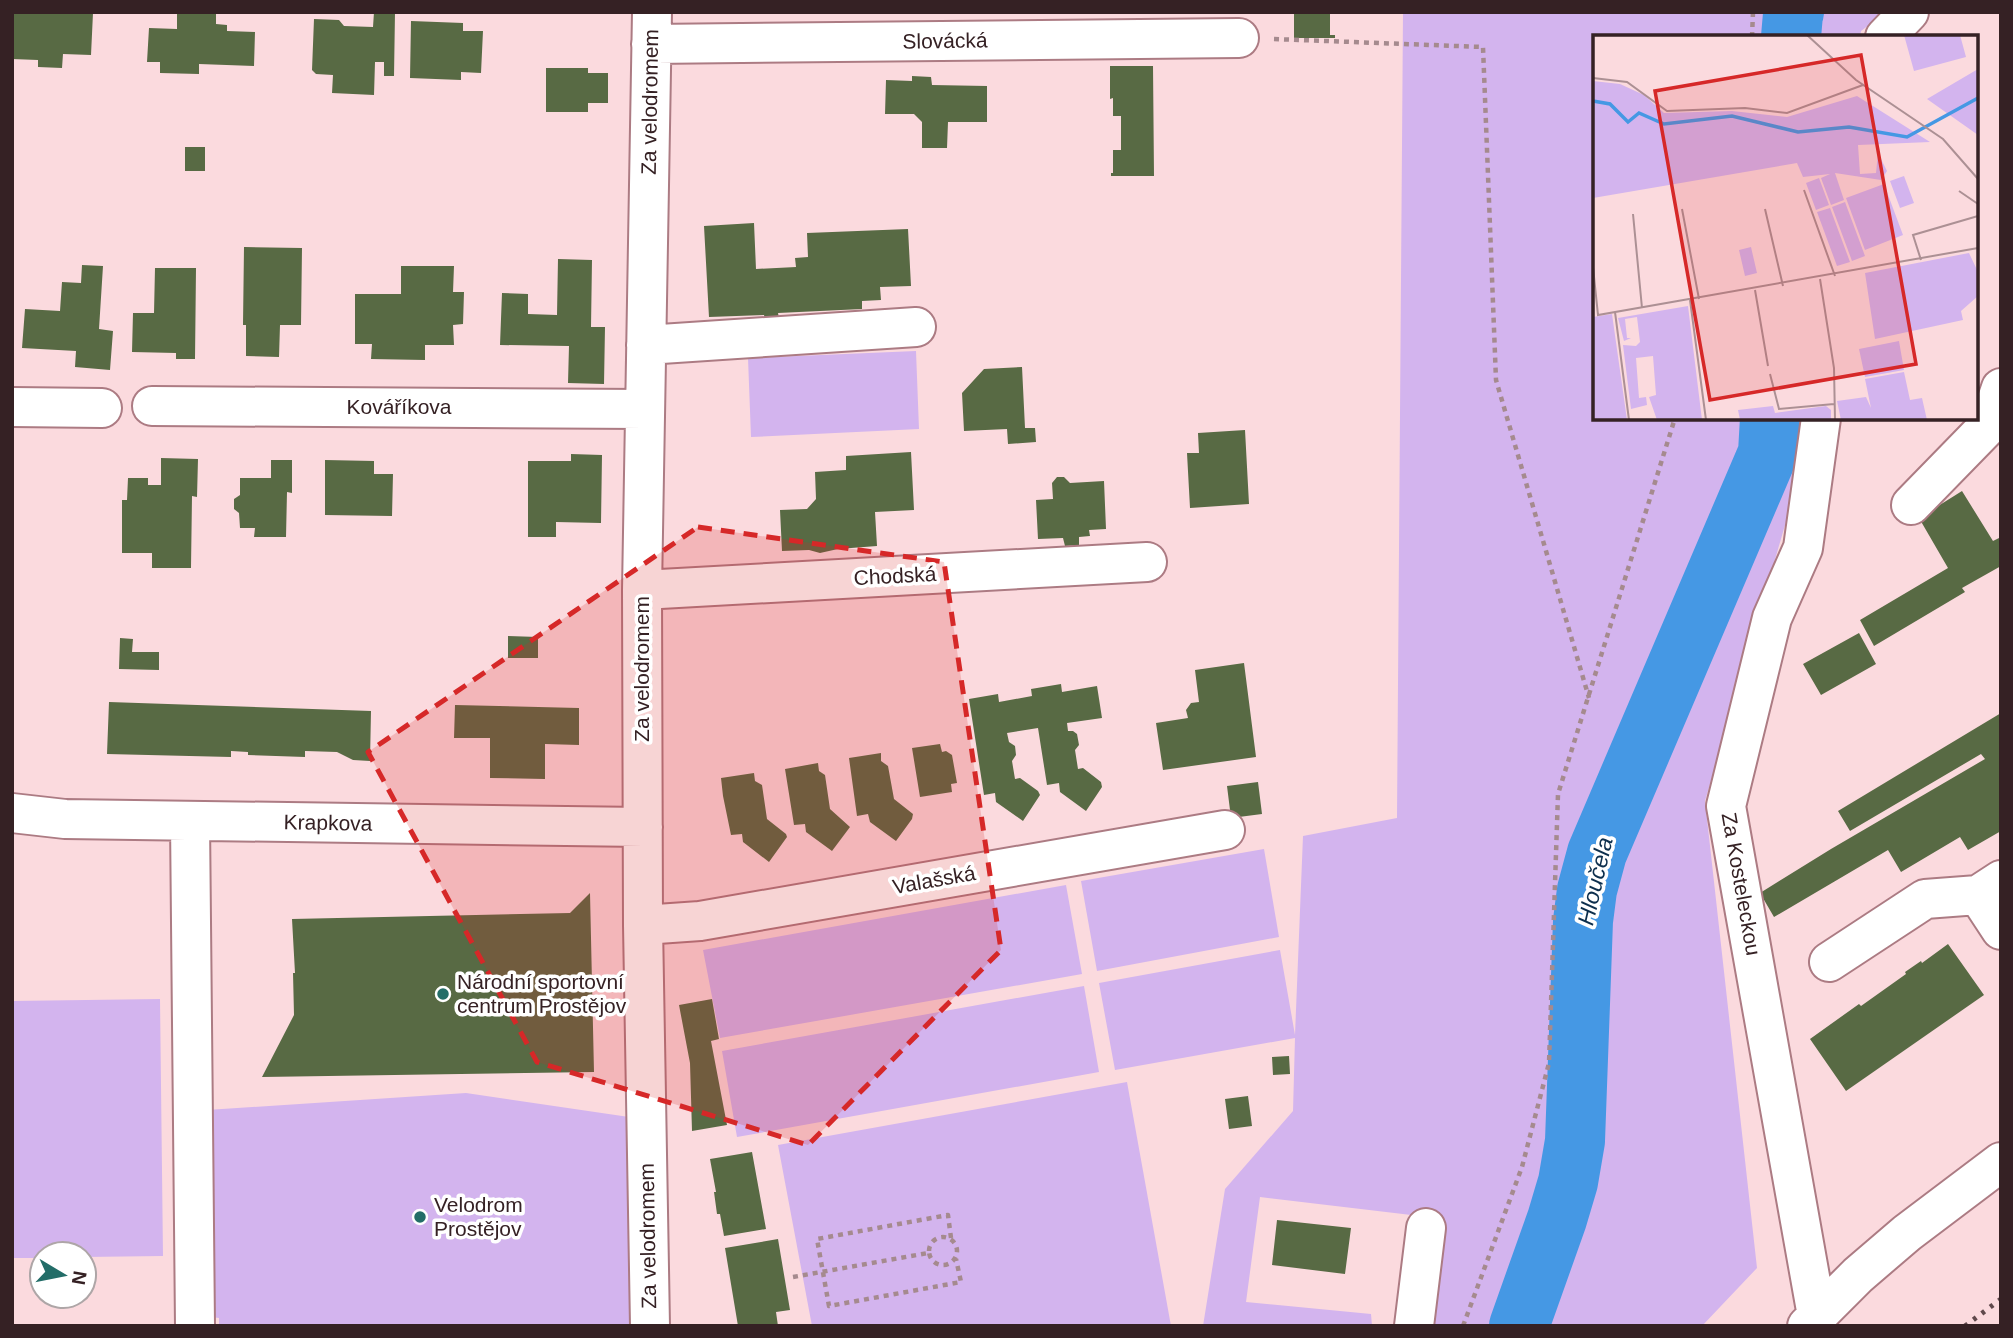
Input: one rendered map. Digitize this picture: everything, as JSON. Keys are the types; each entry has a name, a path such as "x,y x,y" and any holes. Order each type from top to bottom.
{"street":[{"path":"1887,35 1909,12"},
{"name":"Slovácká","path":"652,28 1239,38"},
{"name":"Za velodromem","path":"650,1326 643,925 642,590 652,28"},
{"path":"646,345 916,327"},
{"path":"1911,505 1989,426 2001,388"},
{"name":"Kováříkova","path":"152,406 646,409"},
{"path":"12,407 102,408"},
{"name":"Za Kosteleckou","path":"1812,1321 1726,806 1772,618 1803,548 1821,420"},
{"name":"Chodská","path":"642,590 1147,562"},
{"name":"Krapkova","path":"12,814 65,819 643,827"},
{"path":"190,821 195,1326"},
{"name":"Valašská","path":"643,925 699,921 1225,830"},
{"path":"1829,962 1925,899 1989,887 2001,930"},
{"name":"Za Kosteleckou","path":"1812,1321 1858,1275 1897,1242 2001,1162"},
{"path":"1414,1326 1426,1228"}],"path":[{"path":"1752,35 1753,12"},
{"path":"1239,38 1483,47 1496,380 1589,698"},
{"path":"1463,1326 1522,1167 1549,1063 1558,794 1674,420"},
{"path":"948,1215 951,1238 957,1247 956,1259 961,1282 829,1306 817,1239 948,1215"},
{"path":"951,1238 946,1236 935,1239 928,1254 939,1264 951,1263 956,1259"},
{"path":"793,1277 928,1254"}],"highlighted area":[{"path":"698,527 944,562 1001,950 808,1145 537,1062 368,752"}],"shaded area":[{"path":"1403,12 1886,12 1861,31 1860,35 1593,35 1593,420 1809,420 1803,463 1705,801 1757,1268 1702,1326 1431,1326 1445,1219 1260,1197 1246,1302 1371,1314 1372,1326 1203,1326 1225,1189 1293,1111 1295,1038 1115,1070 1099,983 1280,950 1295,1035 1303,836 1397,818"},
{"path":"916,351 919,429 751,437 748,358"},
{"path":"1264,849 1279,937 1097,971 1081,881"},
{"path":"1066,885 1082,974 720,1038 703,950"},
{"path":"1084,986 1099,1072 737,1137 722,1051"},
{"path":"160,999 163,1256 98,1257 98,1240 28,1240 28,1258 12,1258 12,1001"},
{"path":"1127,1082 1171,1326 812,1326 778,1145"},
{"name":"Velodrom Prostějov","path":"466,1093 629,1117 633,1326 219,1326 219,1318 211,1317 207,1110"}],"building":[{"path":"12,12 93,13 91,55 63,54 62,68 38,67 38,60 12,59"},
{"path":"374,12 395,12 394,76 384,76 384,62 375,62 374,95 332,93 333,75 316,74 312,70 314,19 339,20 344,26 373,27"},
{"path":"1294,12 1330,12 1330,35 1335,35 1335,38 1294,38"},
{"path":"177,13 216,14 216,24 227,25 227,31 255,32 254,66 199,64 199,74 160,73 160,62 147,62 149,28 177,29"},
{"path":"411,21 463,23 463,31 483,31 481,73 461,72 461,80 410,78"},
{"path":"1110,66 1153,66 1154,176 1111,176 1113,150 1121,150 1121,116 1113,116"},
{"path":"546,68 588,68 588,73 608,73 608,103 588,103 588,112 546,112"},
{"path":"912,76 931,77 932,85 987,86 987,122 948,122 947,148 922,148 922,122 914,114 885,114 886,80 912,81"},
{"path":"185,147 205,147 205,171 185,171"},
{"path":"754,223 756,269 796,267 795,258 808,257 807,233 908,229 911,286 880,287 881,300 862,301 862,309 778,313 779,318 765,319 764,315 709,317 704,226"},
{"path":"244,247 302,248 301,325 280,325 279,357 246,356 246,325 243,325"},
{"path":"558,259 592,260 591,327 605,327 604,384 568,383 569,346 500,345 502,293 528,294 528,314 557,315"},
{"path":"82,265 103,266 99,329 113,331 110,370 75,367 76,351 22,348 25,309 60,311 62,282 81,283"},
{"path":"401,266 454,266 453,292 464,292 463,324 453,325 454,345 425,345 425,360 371,359 372,344 355,344 355,294 401,294"},
{"path":"155,268 196,268 195,359 176,359 176,353 132,352 133,313 154,313"},
{"path":"1022,367 1025,428 1035,428 1036,442 1008,444 1007,429 964,431 962,393 984,369"},
{"path":"1245,430 1249,504 1190,508 1187,453 1199,453 1198,433"},
{"path":"911,452 914,510 875,512 877,546 820,553 809,550 782,551 780,510 807,509 816,499 815,472 846,470 846,456"},
{"path":"571,454 602,455 601,523 556,522 556,537 528,537 528,461 571,461"},
{"path":"161,458 198,459 197,497 192,496 191,568 152,568 152,553 122,553 122,500 127,500 128,478 148,478 148,485 161,485"},
{"path":"271,460 292,460 292,493 287,492 286,537 254,537 255,528 240,528 234,499 240,495 240,478 271,478"},
{"path":"325,460 374,461 374,474 393,474 392,516 325,515"},
{"path":"1057,477 1064,477 1070,483 1104,481 1106,529 1089,530 1090,536 1079,537 1079,545 1065,546 1063,538 1038,539 1036,500 1053,499 1052,483"},
{"path":"1962,491 1993,541 2001,537 2001,566 1962,588 1965,592 1874,646 1860,620 1948,568 1919,518"},
{"path":"1859,633 1876,664 1821,695 1803,664"},
{"path":"508,636 538,637 538,658 508,658"},
{"path":"120,638 133,639 132,652 159,652 159,670 119,669"},
{"path":"1244,663 1256,757 1163,770 1156,723 1188,718 1186,710 1191,703 1199,702 1195,670"},
{"path":"1061,684 1062,692 1097,686 1102,718 1067,723 1068,731 1077,734 1079,745 1075,750 1078,769 1083,768 1101,782 1102,787 1086,811 1060,792 1059,783 1047,785 1038,728 1007,733 1009,742 1015,746 1016,755 1012,761 1015,779 1020,778 1040,795 1023,821 996,802 995,793 984,795 969,699 998,694 999,702 1032,696 1031,689"},
{"path":"109,702 371,711 370,761 353,760 337,752 305,751 305,757 248,755 248,752 231,751 231,757 107,754"},
{"path":"455,705 579,708 579,745 545,744 545,779 490,778 490,738 454,738"},
{"path":"2001,713 2001,831 1968,850 1960,837 1901,872 1888,850 1774,917 1760,893 1985,759 1981,754 1850,831 1838,811"},
{"path":"940,744 942,752 946,751 952,755 957,783 951,784 952,792 920,797 912,748"},
{"path":"881,753 881,761 888,766 894,799 913,814 896,841 870,822 868,814 857,816 849,758"},
{"path":"818,763 819,771 825,775 830,809 850,827 832,851 806,832 805,824 794,825 785,769"},
{"path":"754,773 755,781 762,785 767,819 787,837 769,862 743,842 742,834 731,835 723,796 721,778"},
{"path":"1258,782 1262,814 1231,818 1227,786"},
{"name":"Národní sportovní centrum Prostějov","path":"590,893 594,1072 262,1077 294,1015 292,919 570,913"},
{"path":"1948,944 1984,995 1846,1091 1810,1039"},
{"path":"712,999 719,1039 711,1041 727,1125 692,1131 690,1063 679,1005"},
{"path":"1289,1056 1290,1074 1273,1075 1272,1057"},
{"path":"1248,1096 1252,1126 1229,1129 1225,1099"},
{"path":"752,1152 766,1229 724,1236 720,1214 717,1214 710,1159"},
{"path":"1277,1220 1351,1228 1345,1274 1272,1265"},
{"path":"778,1239 790,1310 776,1312 778,1326 738,1326 725,1248"}],"waterway":[{"name":"Hloučela","path":"1791,35 1794,12"},
{"name":"Hloučela","path":"1519,1326 1557,1219 1568,1182 1575,1141 1583,921 1587,890 1597,853 1768,453 1770,420"}],"railway":[{"path":"1965,1326 2001,1299"}],"place":[{"name":"Národní sportovní centrum Prostějov","path":"443,994"},
{"name":"Velodrom Prostějov","path":"420,1217"}]}
